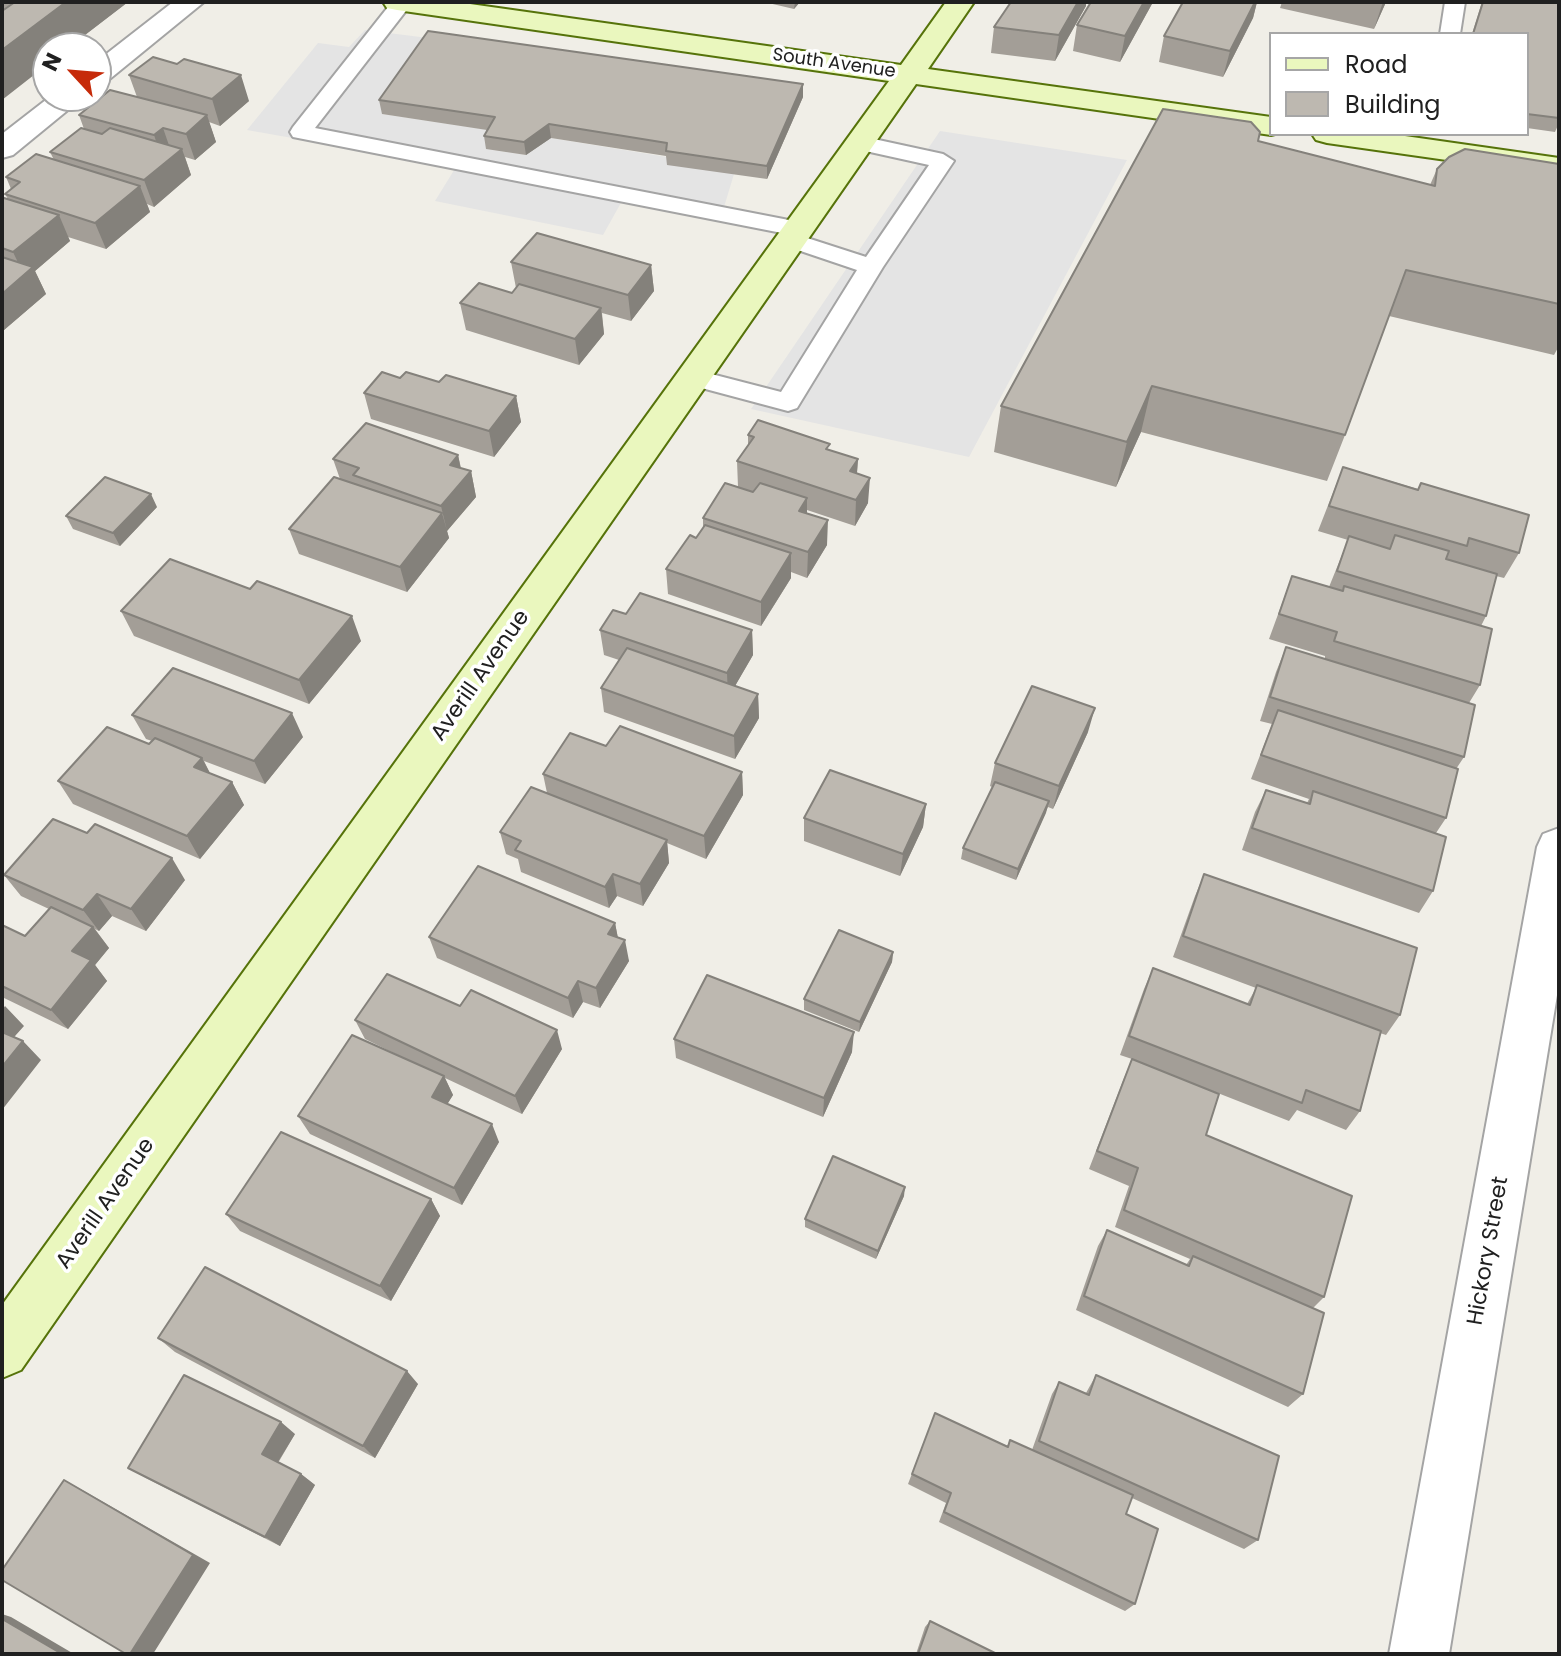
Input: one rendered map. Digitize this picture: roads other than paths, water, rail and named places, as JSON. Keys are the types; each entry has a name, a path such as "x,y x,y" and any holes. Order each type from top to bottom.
{"street":[{"path":"112,63 190,2"},
{"name":"South Avenue","path":"399,2 1269,126"},
{"name":"Averill Avenue","path":"2,1351 960,2"},
{"path":"2,149 49,112"},
{"path":"1354,136 1422,141 1559,167"},
{"name":"Hickory Street","path":"1419,1654 1559,847"}],"lane":[{"path":"399,2 301,132 795,234 871,267"},
{"path":"1450,32 1455,2"},
{"path":"692,377 788,402 871,267 943,161 860,143"}]}
